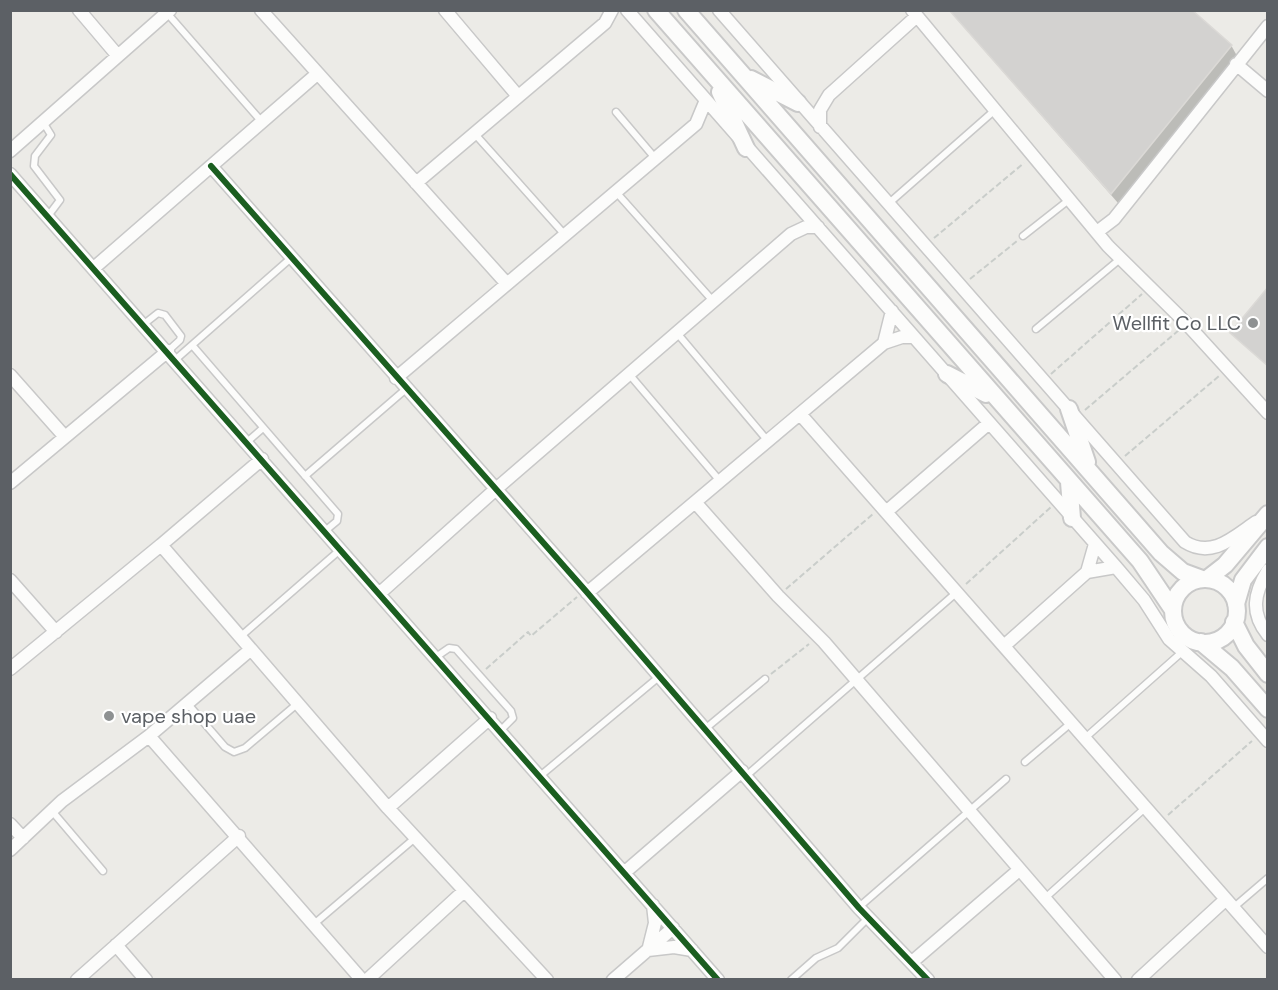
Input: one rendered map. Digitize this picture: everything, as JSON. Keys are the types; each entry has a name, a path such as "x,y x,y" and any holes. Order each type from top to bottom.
{"main road":[{"path":"656,10 1147,571 1173,610 1178,628 1192,640 1201,642 1217,640 1230,630 1234,622 1243,579 1268,547"},
{"path":"686,10 1168,560 1183,572 1222,584 1236,604"},
{"path":"712,75 746,148"},
{"path":"742,75 798,104"},
{"path":"947,374 995,398"},
{"path":"1073,414 1091,471"},
{"path":"1069,482 1072,518"},
{"path":"1173,610 1178,593 1193,581 1204,579 1225,565 1267,514"},
{"path":"1234,622 1246,646 1268,674"},
{"path":"1201,642 1232,668 1268,709"}],"street":[{"path":"79,10 118,56"},
{"path":"261,10 507,284"},
{"path":"445,10 517,95"},
{"path":"605,23 612,10"},
{"path":"719,10 798,104 961,286 1179,537 1192,546 1207,549 1222,545 1267,514"},
{"path":"10,151 168,12"},
{"path":"820,127 820,110 829,95 915,13 1120,259 1186,323 1268,413"},
{"path":"416,183 517,95 605,23 631,14 746,148 798,204 1116,567 1182,652 1211,676 1264,737"},
{"path":"1097,232 1114,219 1268,26"},
{"path":"1236,64 1268,91"},
{"path":"95,267 317,74"},
{"path":"798,104 829,95"},
{"path":"696,124 706,100"},
{"path":"396,378 696,124 722,118"},
{"path":"211,166 586,591 859,908 928,980"},
{"path":"10,174 95,267 718,980"},
{"path":"791,234 796,222 798,204"},
{"path":"380,593 496,489 791,234 806,227 818,227"},
{"path":"884,343 892,311"},
{"path":"586,591 884,343 896,338 914,337"},
{"path":"10,483 65,437 171,356"},
{"path":"10,375 65,437"},
{"path":"800,414 1268,947"},
{"path":"884,509 989,423"},
{"path":"10,669 262,459"},
{"path":"695,502 778,596 818,636 1115,980"},
{"path":"161,544 388,808 547,980"},
{"path":"1087,572 1095,544"},
{"path":"1005,645 1087,572 1116,567"},
{"path":"1268,570 1257,592 1255,606 1258,621 1268,635"},
{"path":"10,580 56,632"},
{"path":"10,850 51,810 149,736 250,650"},
{"path":"388,808 490,718"},
{"path":"149,736 362,980"},
{"path":"625,872 744,774"},
{"path":"10,824 23,838"},
{"path":"77,980 238,836"},
{"path":"912,962 1019,870"},
{"path":"367,980 464,891"},
{"path":"647,950 655,923 652,904"},
{"path":"1138,980 1229,904"},
{"path":"620,978 647,950 673,928"},
{"path":"116,945 146,980"},
{"path":"647,950 674,947 692,950"}],"lane":[{"path":"168,12 262,122"},
{"path":"888,204 995,110"},
{"path":"616,112 655,158"},
{"path":"43,122 51,135 35,156 34,166 60,200 48,216"},
{"path":"474,133 564,235"},
{"path":"616,191 714,301"},
{"path":"1023,236 1070,199"},
{"path":"171,356 192,345 291,258"},
{"path":"1036,329 1120,259"},
{"path":"144,324 156,314 162,313 179,331 180,340 171,356"},
{"path":"676,333 768,441"},
{"path":"192,345 338,514 337,521 326,531"},
{"path":"629,374 720,481"},
{"path":"305,476 406,389"},
{"path":"247,442 263,428"},
{"path":"240,638 340,549"},
{"path":"744,774 856,681 957,592"},
{"path":"436,657 449,648 456,649 513,713 513,718 501,730"},
{"path":"1085,739 1182,652"},
{"path":"540,776 660,676"},
{"path":"705,729 765,679"},
{"path":"187,703 225,747 234,752 245,748 297,704"},
{"path":"1025,762 1071,723"},
{"path":"859,908 1006,779"},
{"path":"1044,898 1145,807"},
{"path":"51,810 103,871"},
{"path":"314,924 415,838"},
{"path":"1229,904 1268,878"},
{"path":"791,980 816,958 838,948 868,918"}],"path":[{"path":"925,246 1033,155"},
{"path":"961,286 1023,236"},
{"path":"1044,381 1151,287"},
{"path":"1073,414 1186,323"},
{"path":"1116,464 1227,369"},
{"path":"957,592 1057,501"},
{"path":"778,596 884,509"},
{"path":"479,675 528,632 531,636 586,591"},
{"path":"765,679 818,636"},
{"path":"1159,823 1264,737"}],"building":[{"path":"949,10 1192,10 1232,45 1111,194"},
{"name":"Wellfit Co LLC","path":"1268,287 1268,366 1230,333"}],"cycle path":[{"path":"211,166 585,590 859,908 928,980"},
{"path":"10,174 718,980"}],"place":[{"name":"Wellfit Co LLC","path":"1253,323"},
{"name":"vape shop uae","path":"109,716"}]}
